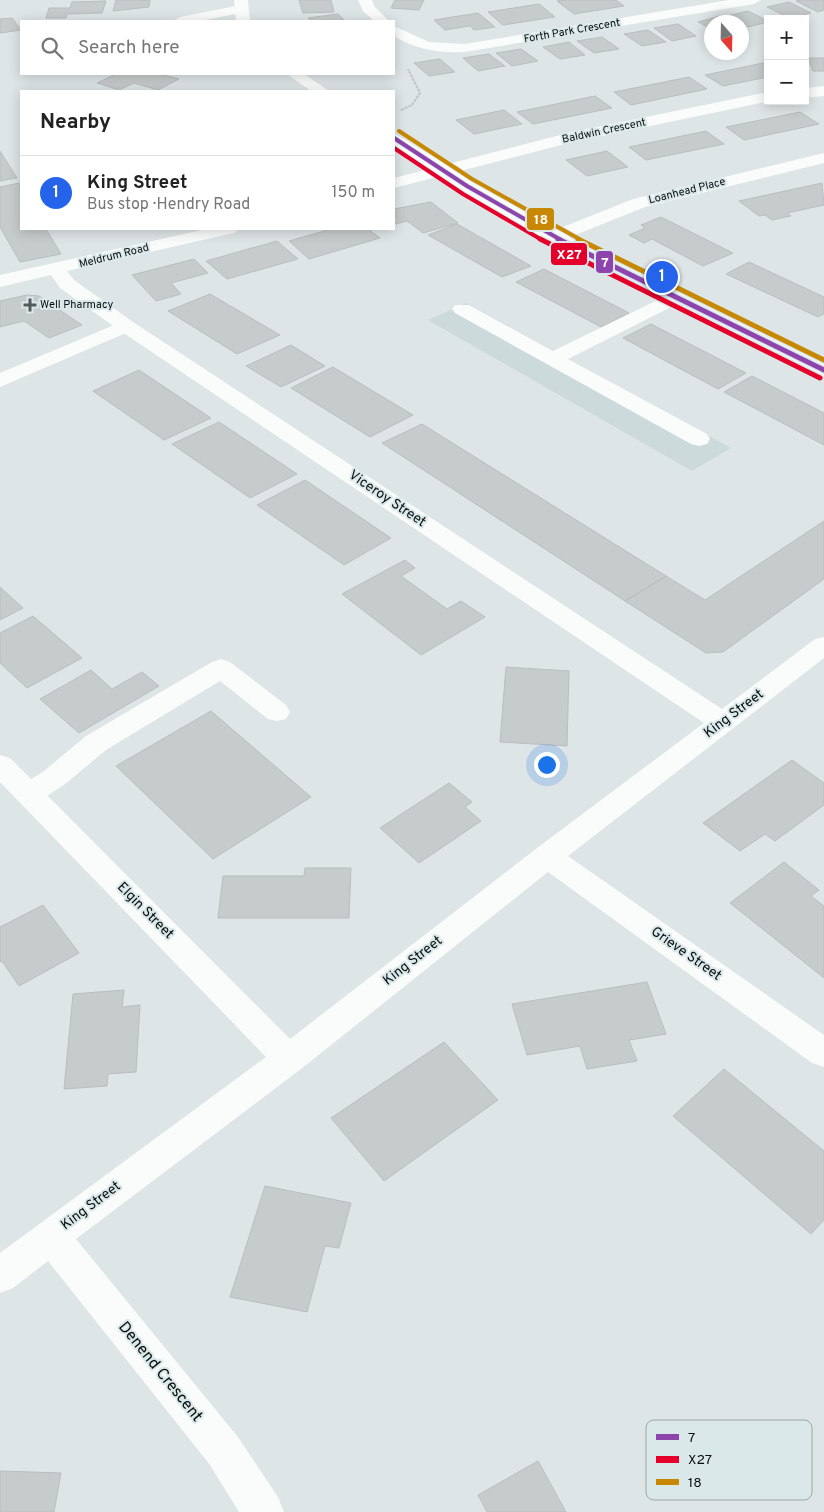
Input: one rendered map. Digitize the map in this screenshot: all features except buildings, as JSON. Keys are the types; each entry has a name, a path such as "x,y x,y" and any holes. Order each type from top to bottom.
{"street":[{"path":"365,0 368,8 381,20"},
{"name":"Forth Park Crescent","path":"395,31 412,42 440,49 527,39 754,0"},
{"path":"186,20 242,10"},
{"path":"296,75 319,90"},
{"path":"809,93 824,91"},
{"name":"Baldwin Crescent","path":"442,170 568,138 764,98"},
{"path":"395,139 442,170 554,237 674,298 824,370"},
{"name":"Loanhead Place","path":"554,237 639,203 824,158"},
{"path":"395,183 442,170"},
{"name":"Meldrum Road","path":"0,281 57,270 225,230"},
{"name":"Viceroy Street","path":"57,270 67,284 126,326 722,722"},
{"path":"552,359 674,298"},
{"path":"462,309 699,439"},
{"path":"0,381 126,326"},
{"name":"King Street","path":"0,1275 289,1059 547,856 824,644"},
{"path":"29,794 54,778 96,743 221,668 276,712"},
{"name":"Elgin Street","path":"0,764 289,1059"},
{"name":"Grieve Street","path":"547,856 824,1053"},
{"name":"Denend Crescent","path":"51,1236 224,1452 263,1512"}],"path":[{"path":"395,112 412,105 420,94 411,77 408,64 440,49"}],"shaded area":[{"path":"466,303 731,448 692,471 428,320"}],"transit line":[{"name":"18","path":"399,131 472,179 558,229 824,360"},
{"name":"7","path":"395,139 467,186 554,237 824,370"},
{"name":"X27","path":"395,149 463,194 550,245 820,378"}],"place":[{"name":"King Street","path":"662,277"},
{"name":"Well Pharmacy","path":"30,305"}]}
